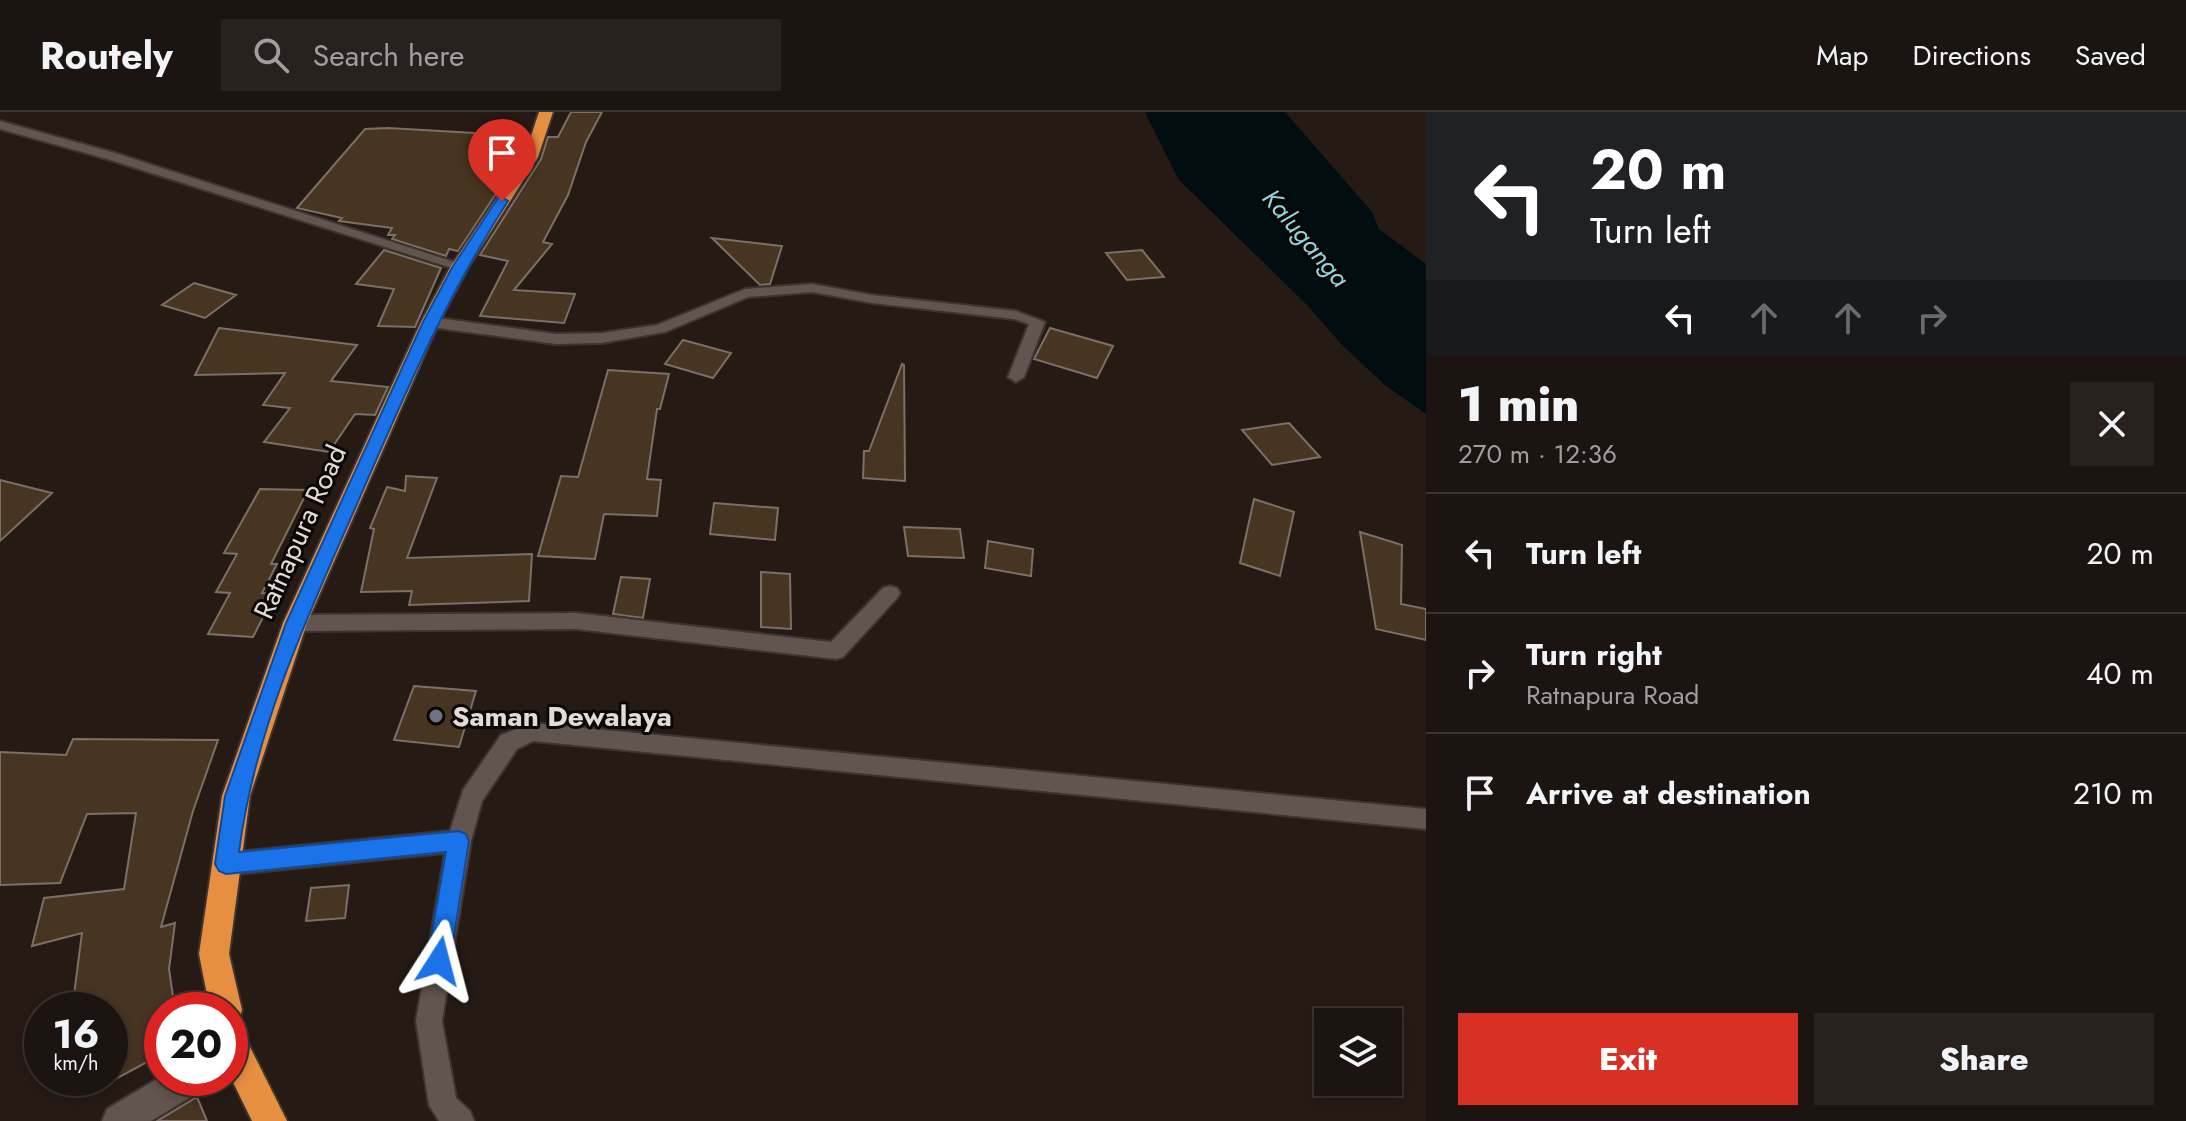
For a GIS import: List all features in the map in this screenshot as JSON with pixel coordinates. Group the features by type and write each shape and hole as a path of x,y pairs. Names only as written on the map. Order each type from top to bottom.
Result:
{"highway":[{"name":"Ratnapura Road","path":"222,992 214,954 236,796 295,623 430,322 460,266 531,157 546,112"},
{"path":"248,1076 270,1121"}],"street":[{"path":"119,1121 160,1096"}],"lane":[{"path":"0,125 126,161 460,266"},
{"path":"430,322 556,339 602,338 660,329 745,293 812,288 872,299 1016,315 1037,322 1016,377"},
{"path":"295,623 576,621 836,651 890,593"},
{"path":"460,1121 443,1105 429,1021 459,841 471,797 509,742 532,732 1426,819"},
{"path":"226,864 459,841"}],"water":[{"name":"Kaluganga","path":"1145,112 1285,112 1372,212 1379,229 1426,264 1426,414 1385,385 1342,345 1308,306 1179,180"}],"building":[{"path":"571,112 602,112 586,142 568,195 543,242 552,244 514,290 575,294 564,323 480,316 508,261 480,255 541,159 548,137 558,137"},
{"path":"365,129 528,136 521,156 458,251 449,249 446,256 392,239 395,235 388,235 392,228 339,221 342,218 297,208"},
{"path":"712,238 782,246 770,284 760,285"},
{"path":"384,250 441,268 415,327 378,326 394,289 356,284"},
{"path":"1142,250 1164,277 1127,280 1106,253"},
{"path":"194,283 236,295 205,318 162,305"},
{"path":"219,328 357,345 331,381 388,387 375,415 355,414 329,452 264,442 290,408 263,405 285,373 195,375"},
{"path":"1050,328 1113,346 1097,378 1034,359"},
{"path":"683,340 731,353 713,378 665,364"},
{"path":"902,364 905,481 863,478 864,451 869,451"},
{"path":"608,370 669,374 660,409 657,409 647,479 661,480 657,516 604,514 595,559 538,556 561,476 578,477"},
{"path":"1289,423 1320,457 1272,465 1242,430"},
{"path":"406,476 437,478 407,558 532,554 529,601 409,605 412,591 361,592 374,529 370,528 387,487 405,491"},
{"path":"0,480 52,493 0,541"},
{"path":"260,489 308,490 271,564 277,564 262,593 275,594 253,637 208,634 230,593 216,592 237,554 224,553"},
{"path":"1254,499 1294,512 1280,576 1240,563"},
{"path":"714,503 778,508 775,540 710,534"},
{"path":"904,527 960,529 964,558 908,556"},
{"path":"1360,532 1402,545 1401,604 1426,609 1426,640 1376,629"},
{"path":"988,541 1033,549 1031,576 985,568"},
{"path":"761,572 790,574 791,629 761,627"},
{"path":"621,577 650,579 643,618 613,614"},
{"name":"Saman Dewalaya","path":"414,686 476,691 459,747 394,740"},
{"path":"73,739 218,740 193,811 161,927 175,923 169,969 172,992 144,992 144,1064 128,1072 128,992 74,992 82,933 32,946 44,898 124,889 136,813 87,814 60,883 0,885 0,752 66,755"},
{"path":"349,885 345,918 306,921 311,888"},
{"path":"197,1097 207,1121 157,1121"}],"place":[{"name":"Saman Dewalaya","path":"436,716"}],"route":[{"path":"439,961 459,841 226,864 236,796 295,623 430,322 460,266 502,201"}]}
